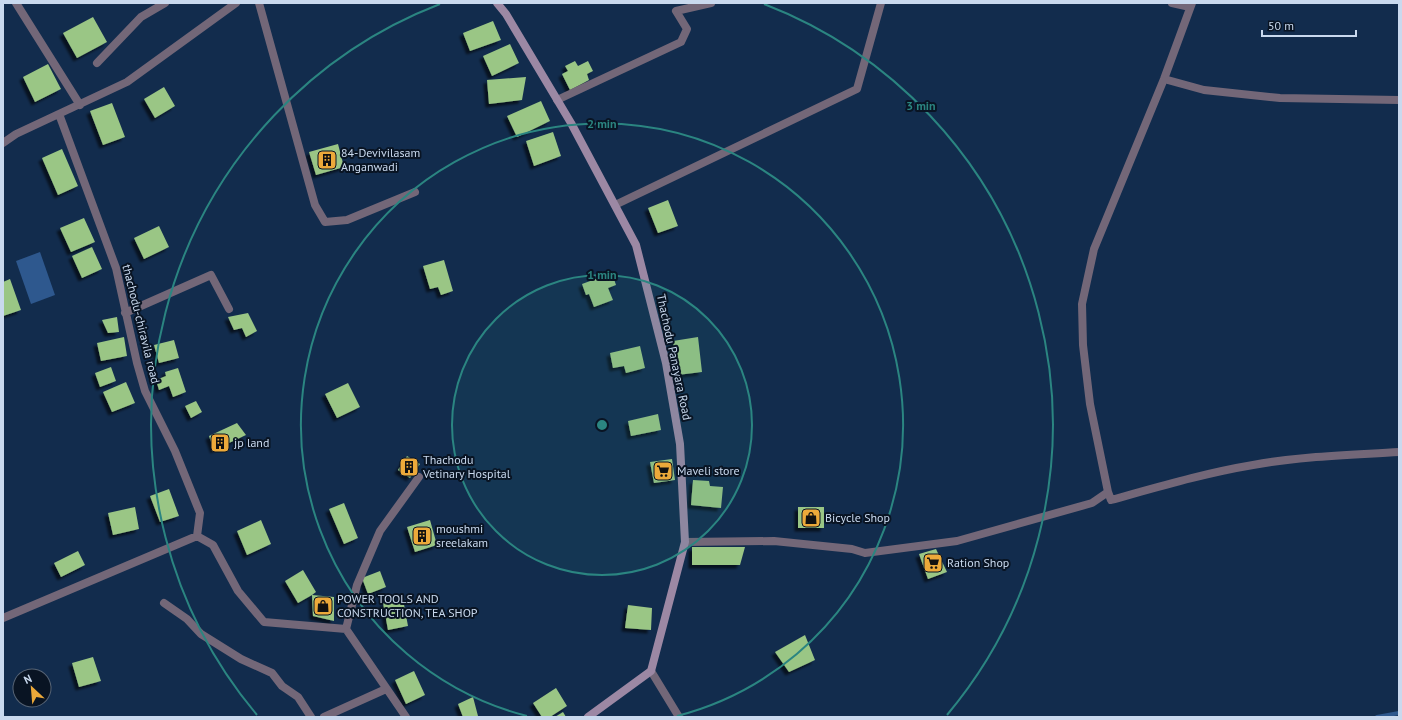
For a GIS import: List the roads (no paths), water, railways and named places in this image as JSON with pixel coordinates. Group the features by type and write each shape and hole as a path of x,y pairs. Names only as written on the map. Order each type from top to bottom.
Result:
{"main road":[{"name":"Thachodu Panayara Road","path":"498,3 558,100 636,245 666,363 680,444 685,542 651,671"},
{"path":"588,717 651,671"}],"street":[{"path":"16,3 80,105"},
{"path":"97,63 141,17 165,3"},
{"path":"3,143 16,134 127,82 236,3"},
{"path":"260,3 315,205 324,222 347,220 415,192"},
{"path":"558,100 681,42 687,29 676,11 711,3"},
{"path":"615,205 857,89 881,3"},
{"path":"1172,3 1191,5 1164,79 1094,249 1082,304 1083,345 1090,404 1108,492 1111,500 1180,481 1254,464 1399,452"},
{"path":"1164,79 1204,90 1280,98 1399,100"},
{"name":"thachodu-chiravila road","path":"59,114 116,268 125,313 145,391 175,451 200,513 197,536"},
{"path":"125,313 211,275 229,309"},
{"path":"406,717 346,629 357,585 380,532 419,477"},
{"path":"685,542 774,541 852,549 865,553 957,541 1092,503 1108,492"},
{"path":"3,618 197,536 212,545 238,591 264,622 346,629"},
{"path":"164,603 173,611 187,619 201,634 241,659 272,673 282,686 298,698 311,717"},
{"path":"651,671 679,717"},
{"path":"324,717 386,688"}],"water":[{"path":"40,252 55,295 31,304 16,261"}],"waterway":[{"path":"1377,717 1399,713"}],"place":[{"name":"84-Devivilasam Anganwadi","path":"327,160"},
{"name":"jp land","path":"220,443"},
{"name":"Thachodu Vetinary Hospital","path":"409,467"},
{"name":"Maveli store","path":"663,471"},
{"name":"Bicycle Shop","path":"811,518"},
{"name":"moushmi sreelakam","path":"422,536"},
{"name":"Ration Shop","path":"933,563"},
{"name":"POWER TOOLS AND CONSTRUCTION, TEA SHOP","path":"323,606"}]}
